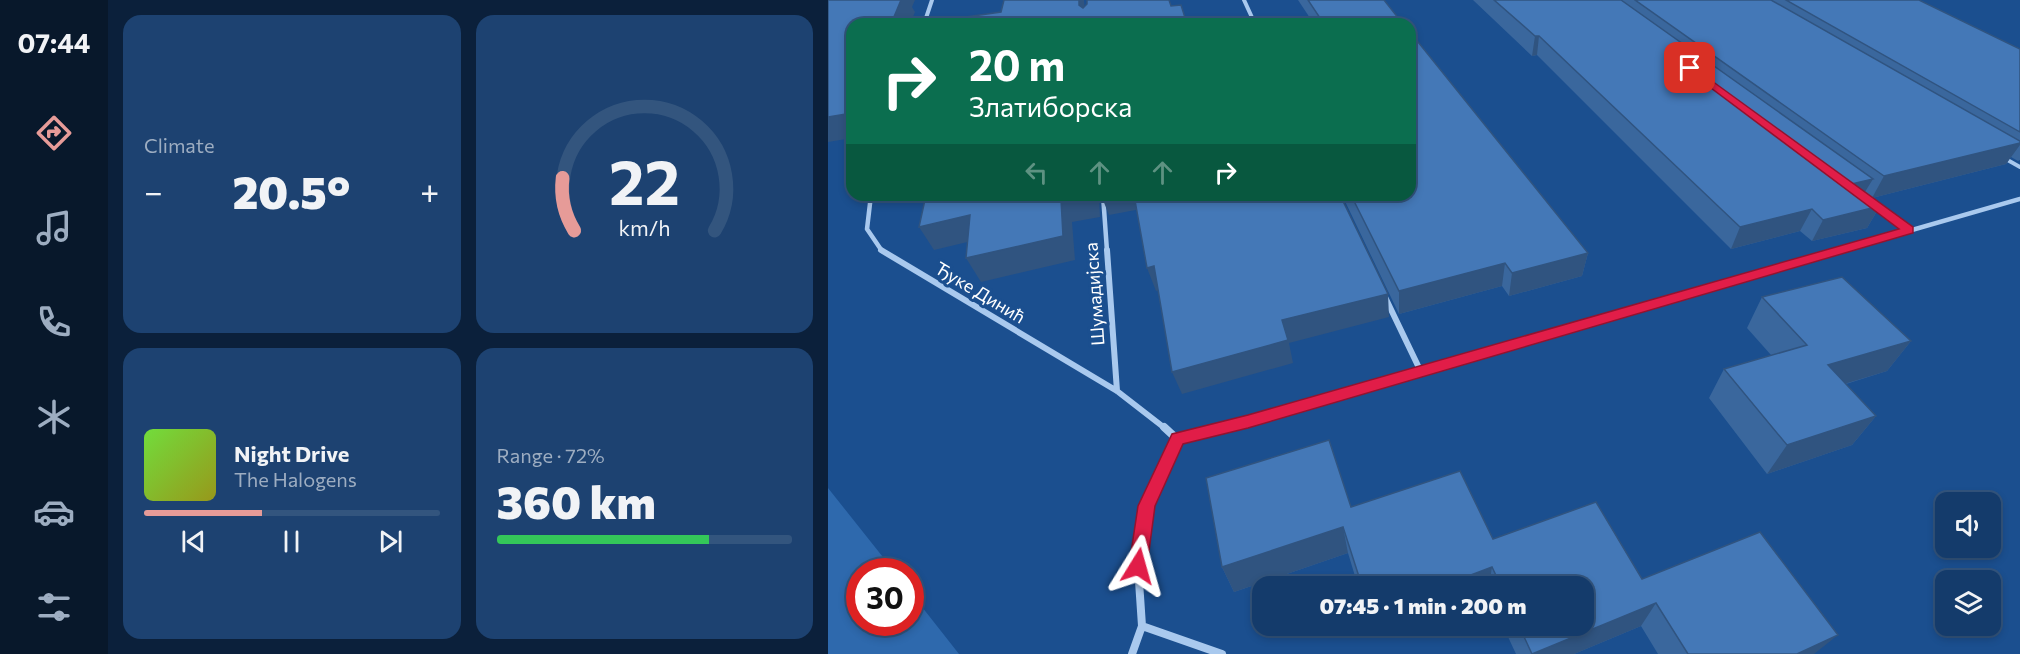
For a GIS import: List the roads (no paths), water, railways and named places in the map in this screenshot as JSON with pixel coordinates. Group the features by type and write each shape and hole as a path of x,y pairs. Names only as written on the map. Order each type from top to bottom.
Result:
{"street":[{"path":"926,18 932,0"},
{"path":"1244,0 1252,18"},
{"path":"1132,654 1142,626 1138,566 1147,506 1177,439 1205,434 2020,199"},
{"name":"Ђуке Динић","path":"870,201 867,229 883,253 1117,391 1177,439"},
{"name":"Шумадијска","path":"1103,201 1117,391"},
{"path":"1871,202 1908,230"},
{"path":"1381,289 1421,372"},
{"path":"1142,626 1222,654"}],"lane":[{"path":"2000,155 2020,167"}]}
